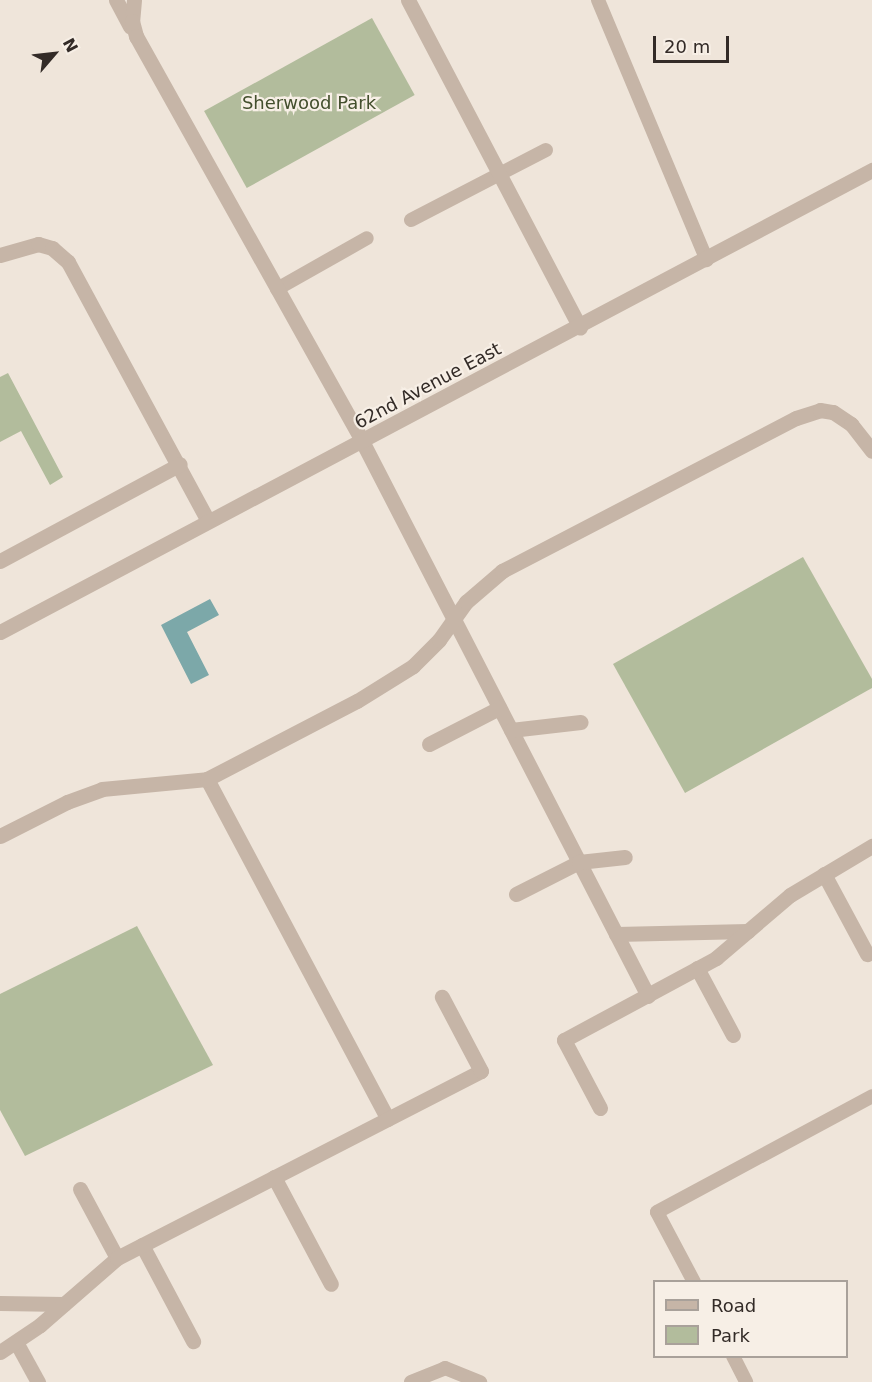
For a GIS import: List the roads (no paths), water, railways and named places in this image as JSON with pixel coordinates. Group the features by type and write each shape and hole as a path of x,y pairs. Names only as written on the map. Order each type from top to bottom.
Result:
{"street":[{"path":"116,0 363,443 648,996"},
{"path":"134,0 132,21 136,36"},
{"path":"408,0 580,328"},
{"name":"62nd Avenue East","path":"0,632 208,521 363,443 872,170"},
{"path":"0,255 38,244 52,248 68,262 180,464 208,521"},
{"path":"0,836 56,807 102,789 207,779 396,678 424,655 480,588 531,553 796,418 820,410 833,412 851,423 872,451"},
{"path":"0,561 180,464"},
{"path":"429,744 499,708"},
{"path":"511,730 581,722"},
{"path":"207,779 388,1119"},
{"path":"600,1108 564,1040 697,968 748,931 790,895 872,846"},
{"path":"516,894 579,861 625,857"},
{"path":"824,874 867,954"},
{"path":"616,934 748,931"},
{"path":"697,968 733,1035"},
{"path":"0,1352 64,1304 117,1258 481,1071 442,997"},
{"path":"274,1177 331,1284"},
{"path":"80,1189 117,1258"},
{"path":"142,1245 193,1341"},
{"path":"0,1303 64,1304"},
{"path":"16,1342 38,1382"}],"lane":[{"path":"598,0 707,260"},
{"path":"411,220 546,150"},
{"path":"277,289 367,238"},
{"path":"693,1280 657,1212 872,1096"},
{"path":"734,1358 746,1382"},
{"path":"411,1382 445,1368 480,1382"}],"water":[{"path":"210,599 219,615 187,632 209,675 191,684 161,625"}],"park label":[{"name":"Sherwood Park","path":"309,103"}]}
